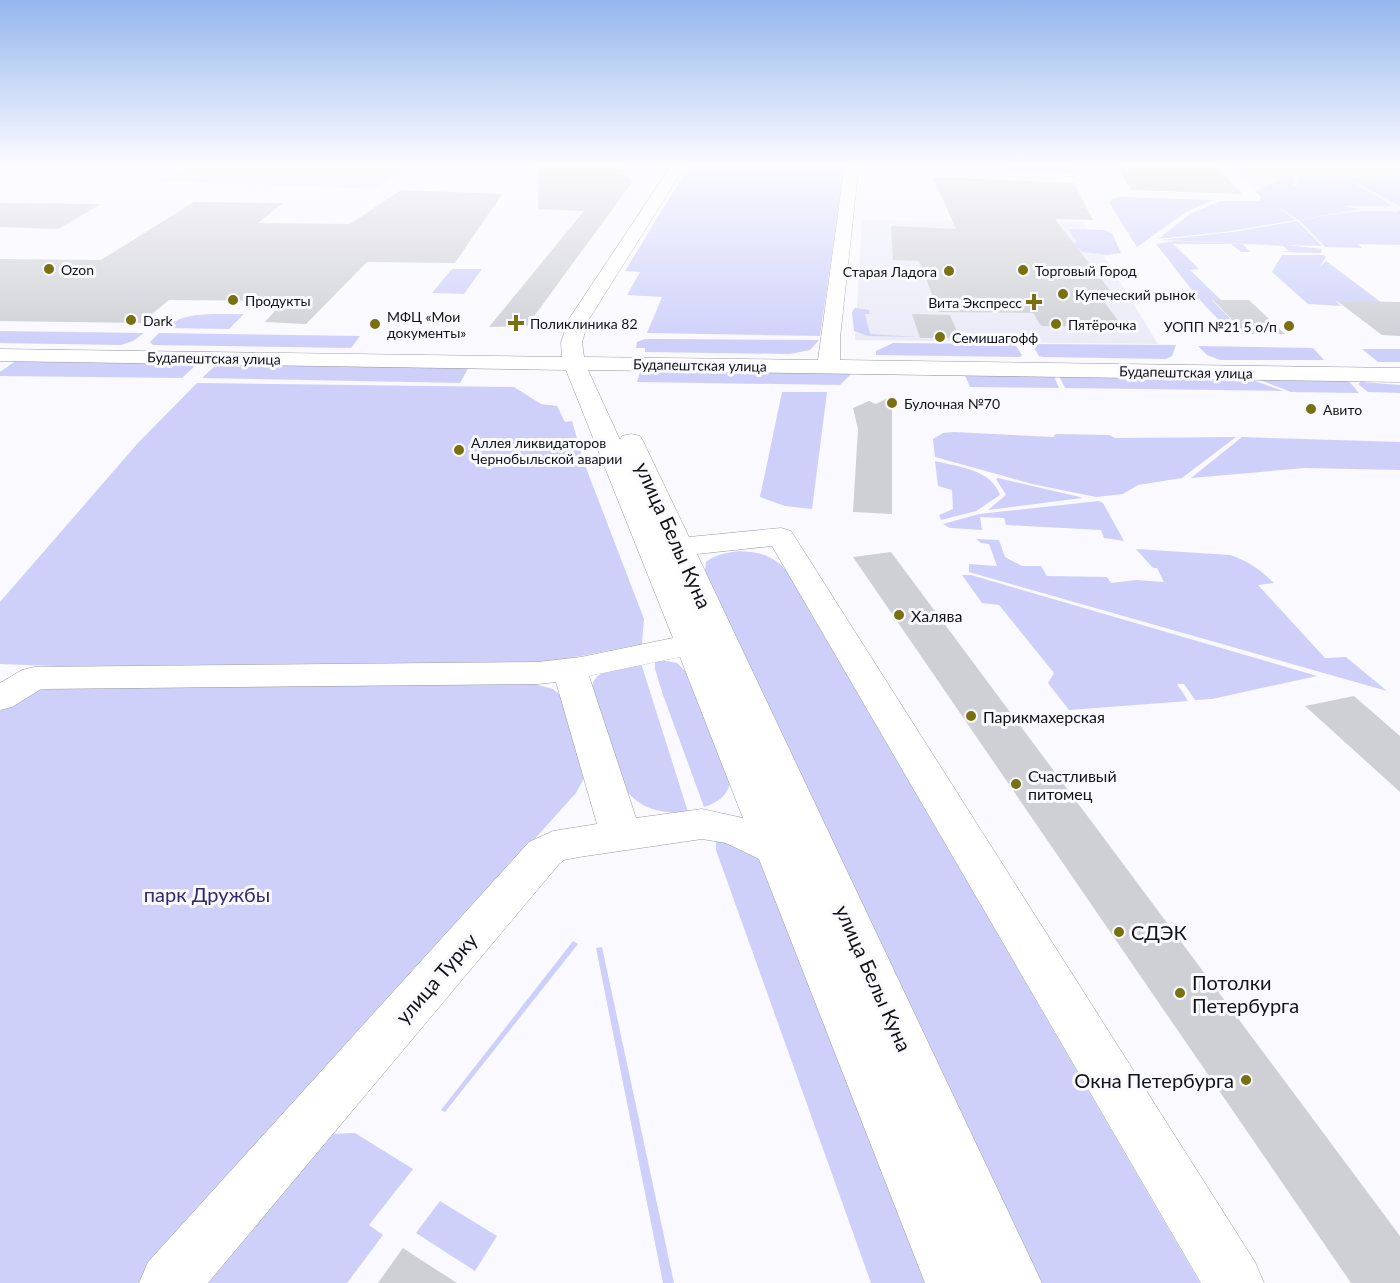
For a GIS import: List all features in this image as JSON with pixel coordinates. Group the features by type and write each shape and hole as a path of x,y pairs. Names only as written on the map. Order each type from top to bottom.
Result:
{"street":[{"path":"580,361 572,335 579,319 641,223"},
{"path":"828,363 845,223"},
{"name":"Будапештская улица","path":"0,347 580,361"},
{"name":"Будапештская улица","path":"0,355 1400,367"},
{"name":"улица Белы Куна","path":"580,361 666,548 706,642 1012,1283"},
{"name":"Будапештская улица","path":"828,363 1400,375"},
{"path":"666,548 781,537 1234,1283"},
{"path":"0,699 34,678 538,673 570,670 706,642"},
{"name":"улица Белы Куна","path":"706,642 776,849 955,1283"},
{"path":"570,670 621,836"},
{"name":"улица Турку","path":"169,1283 544,853 553,847 702,824 722,825 745,832 776,849"}],"shaded area":[{"path":"862,223 1084,223 1158,344 855,340"},
{"path":"1361,223 1400,223 1400,236"}],"green space":[{"path":"654,223 836,223 820,336 647,333 662,297 627,295 640,272 625,271"},
{"path":"1122,223 1171,223 1137,247 1128,233 1136,234 1127,232"},
{"path":"1179,223 1279,223 1231,231 1158,239"},
{"path":"1299,223 1322,246 1287,245 1322,249 1321,253 1280,252 1289,251 1283,246 1243,244 1250,252 1241,252 1231,244 1173,244 1199,269 1190,270 1221,300 1212,300 1245,334 1231,333 1199,299 1156,244 1174,241 1275,245 1160,240"},
{"path":"1302,223 1400,223 1400,245 1358,244 1362,248 1325,247"},
{"path":"1068,229 1104,230 1112,233 1121,253 1107,255 1082,252 1073,243 1077,242"},
{"path":"1282,255 1324,255 1326,257 1319,268 1326,261 1386,306 1359,306 1353,301 1336,301 1341,306 1308,304 1272,272"},
{"path":"452,269 482,269 464,294 432,293"},
{"path":"855,308 869,310 870,314 865,314 870,334 918,337 868,336 854,331 852,312"},
{"path":"244,314 229,329 165,328 173,322 192,316"},
{"path":"0,331 144,333 133,341 121,345 0,343"},
{"path":"159,333 360,336 351,348 153,345 150,342"},
{"path":"645,339 819,340 810,350 790,354 645,352 645,348 636,348 637,342"},
{"path":"893,343 1015,344 1022,355 1020,357 876,355 876,351"},
{"path":"1032,344 1176,345 1172,356 1166,359 1043,357 1039,356"},
{"path":"1198,346 1313,348 1324,360 1220,360 1207,355"},
{"path":"1362,349 1400,349 1400,362 1378,362"},
{"path":"17,360 198,363 182,378 0,376 0,372"},
{"path":"218,363 469,367 460,383 202,378"},
{"path":"641,369 852,373 840,385 637,382"},
{"path":"964,373 1054,376 1059,388 970,387"},
{"path":"1058,374 1244,377 1283,391 1065,388"},
{"path":"1252,377 1348,380 1359,393 1291,392"},
{"path":"1361,382 1400,385 1400,393 1368,392 1358,384"},
{"path":"197,383 514,387 541,404 557,406 565,422 572,421 583,460 644,619 642,644 550,662 80,667 0,664 0,602 138,443"},
{"path":"782,392 827,392 812,509 785,506 760,497"},
{"path":"943,433 1053,437 1056,434 1109,435 1115,438 1236,437 1182,478 1138,485 1123,494 1096,497 1032,484 935,457 933,439"},
{"path":"1242,437 1400,442 1400,470 1305,468 1191,478"},
{"path":"935,461 982,474 996,486 1000,495 976,511 941,520 939,515 953,509 952,490 938,486"},
{"path":"996,479 1082,498 988,510 1006,495"},
{"path":"1099,501 1103,503 1124,541 1104,538 1101,530 1006,525 1004,518 980,517 982,530 950,528 943,524 979,514"},
{"path":"976,539 999,540 1005,557 1022,566 1041,566 1047,576 1107,577 1111,583 1136,580 1164,582 1157,568 1153,568 1136,549 1237,557 1254,566 1274,583 1258,585 1325,658 1346,657 1387,691 969,572 969,564 997,566 989,544 981,543"},
{"path":"739,551 765,555 786,570 1200,1283 1042,1283 705,572 706,562 710,559"},
{"path":"962,575 971,575 1317,676 1212,699 1195,700 1184,684 1177,684 1188,701 1069,710 1048,683 1054,673 999,605 982,603"},
{"path":"655,659 677,663 685,671 730,783 726,792 713,804 704,807 662,692 655,669"},
{"path":"641,663 688,812 655,810 641,804 628,793 592,688 594,681 604,672"},
{"name":"парк Дружбы","path":"534,684 553,689 560,695 584,778 576,793 138,1283 0,1283 0,711 36,691 54,688"},
{"path":"716,838 757,857 761,864 925,1283 871,1283 716,850"},
{"path":"573,941 578,944 445,1112 441,1110"},
{"path":"602,947 674,1283 663,1283 596,948"},
{"path":"355,1133 413,1169 369,1225 383,1235 347,1283 200,1283 327,1134"},
{"path":"440,1201 497,1236 475,1271 416,1233"}],"building":[{"path":"0,223 69,223 58,229 0,227"},
{"path":"161,223 482,223 455,263 367,262 306,324 265,322 284,301 169,300 141,323 0,321 0,259 101,260"},
{"path":"574,223 602,223 527,326 489,327"},
{"path":"953,223 1058,223 1116,298 1101,298 1123,327 1041,326 1033,313 939,312 919,261 893,260 891,226 956,229"},
{"path":"1213,300 1249,300 1285,334 1246,334"},
{"path":"1337,301 1400,302 1400,336 1382,335"},
{"path":"912,314 950,315 960,338 920,338"},
{"path":"892,396 892,514 853,512 858,429 853,408 869,401 876,404"},
{"path":"891,552 1400,1236 1400,1283 1351,1283 853,557"},
{"path":"1354,696 1400,736 1400,792 1305,706"},
{"path":"403,1248 418,1258 457,1283 378,1283"}],"place":[{"name":"Ozon","path":"49,269"},
{"name":"Торговый Город","path":"1023,270"},
{"name":"Старая Ладога","path":"949,271"},
{"name":"Купеческий рынок","path":"1063,294"},
{"name":"Продукты","path":"233,300"},
{"name":"Вита Экспресс","path":"1034,302"},
{"name":"Dark","path":"131,320"},
{"name":"Поликлиника 82","path":"516,323"},
{"name":"МФЦ «Мои документы»","path":"375,324"},
{"name":"Пятёрочка","path":"1056,324"},
{"name":"УОПП №21 5 о/п","path":"1289,326"},
{"name":"Семишагофф","path":"940,337"},
{"name":"Булочная №70","path":"892,403"},
{"name":"Авито","path":"1311,409"},
{"name":"Аллея ликвидаторов Чернобыльской аварии","path":"459,450"},
{"name":"Халява","path":"899,615"},
{"name":"Парикмахерская","path":"971,716"},
{"name":"Счастливый питомец","path":"1016,784"},
{"name":"СДЭК","path":"1119,932"},
{"name":"Потолки Петербурга","path":"1180,993"},
{"name":"Окна Петербурга","path":"1246,1080"}]}
